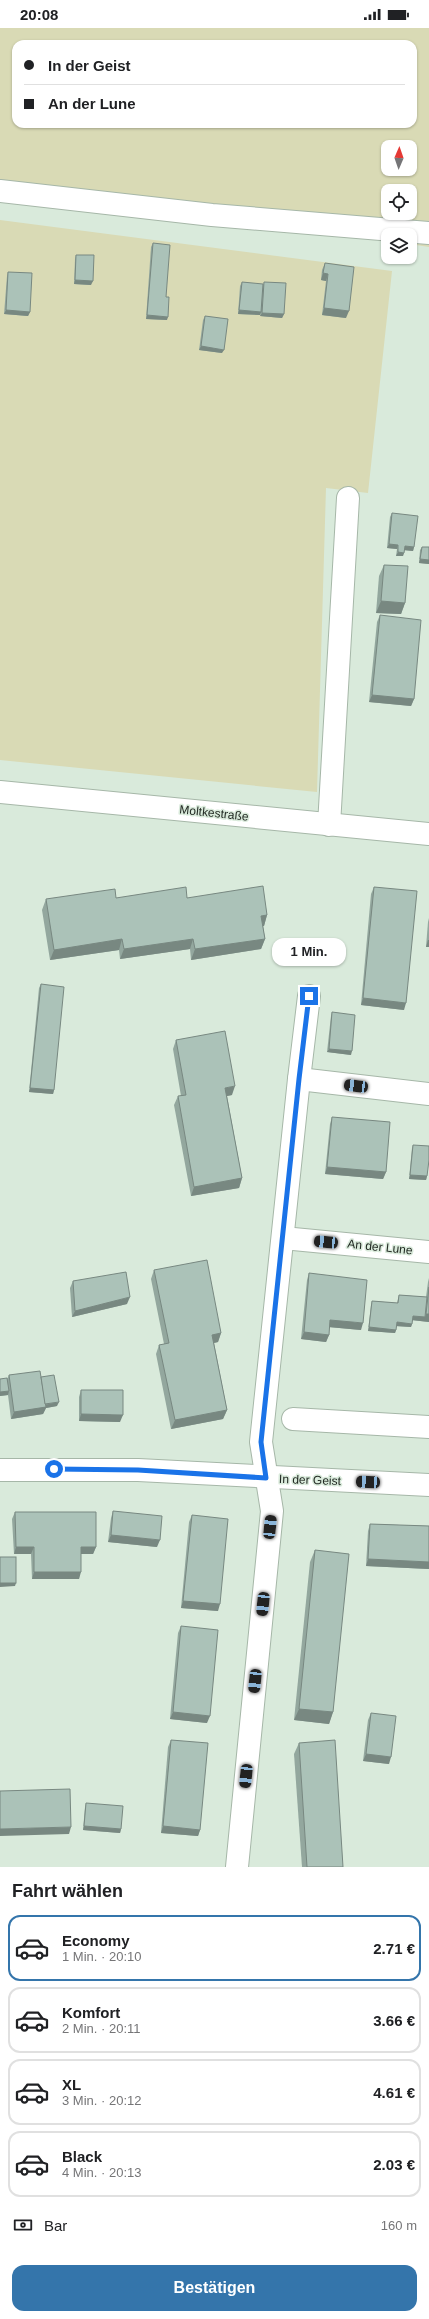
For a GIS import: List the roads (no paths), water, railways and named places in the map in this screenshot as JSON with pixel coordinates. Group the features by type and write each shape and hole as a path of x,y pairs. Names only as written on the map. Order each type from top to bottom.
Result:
{"street":[{"path":"0,191 212,216 429,233"},
{"path":"329,825 348,498"},
{"name":"Moltkestraße","path":"0,792 429,834"},
{"path":"237,1867 272,1511 261,1442 309,996"},
{"path":"299,1079 429,1094"},
{"name":"An der Lune","path":"283,1238 429,1252"},
{"path":"293,1419 429,1427"},
{"name":"In der Geist","path":"0,1470 138,1470 266,1478 429,1485"}]}
